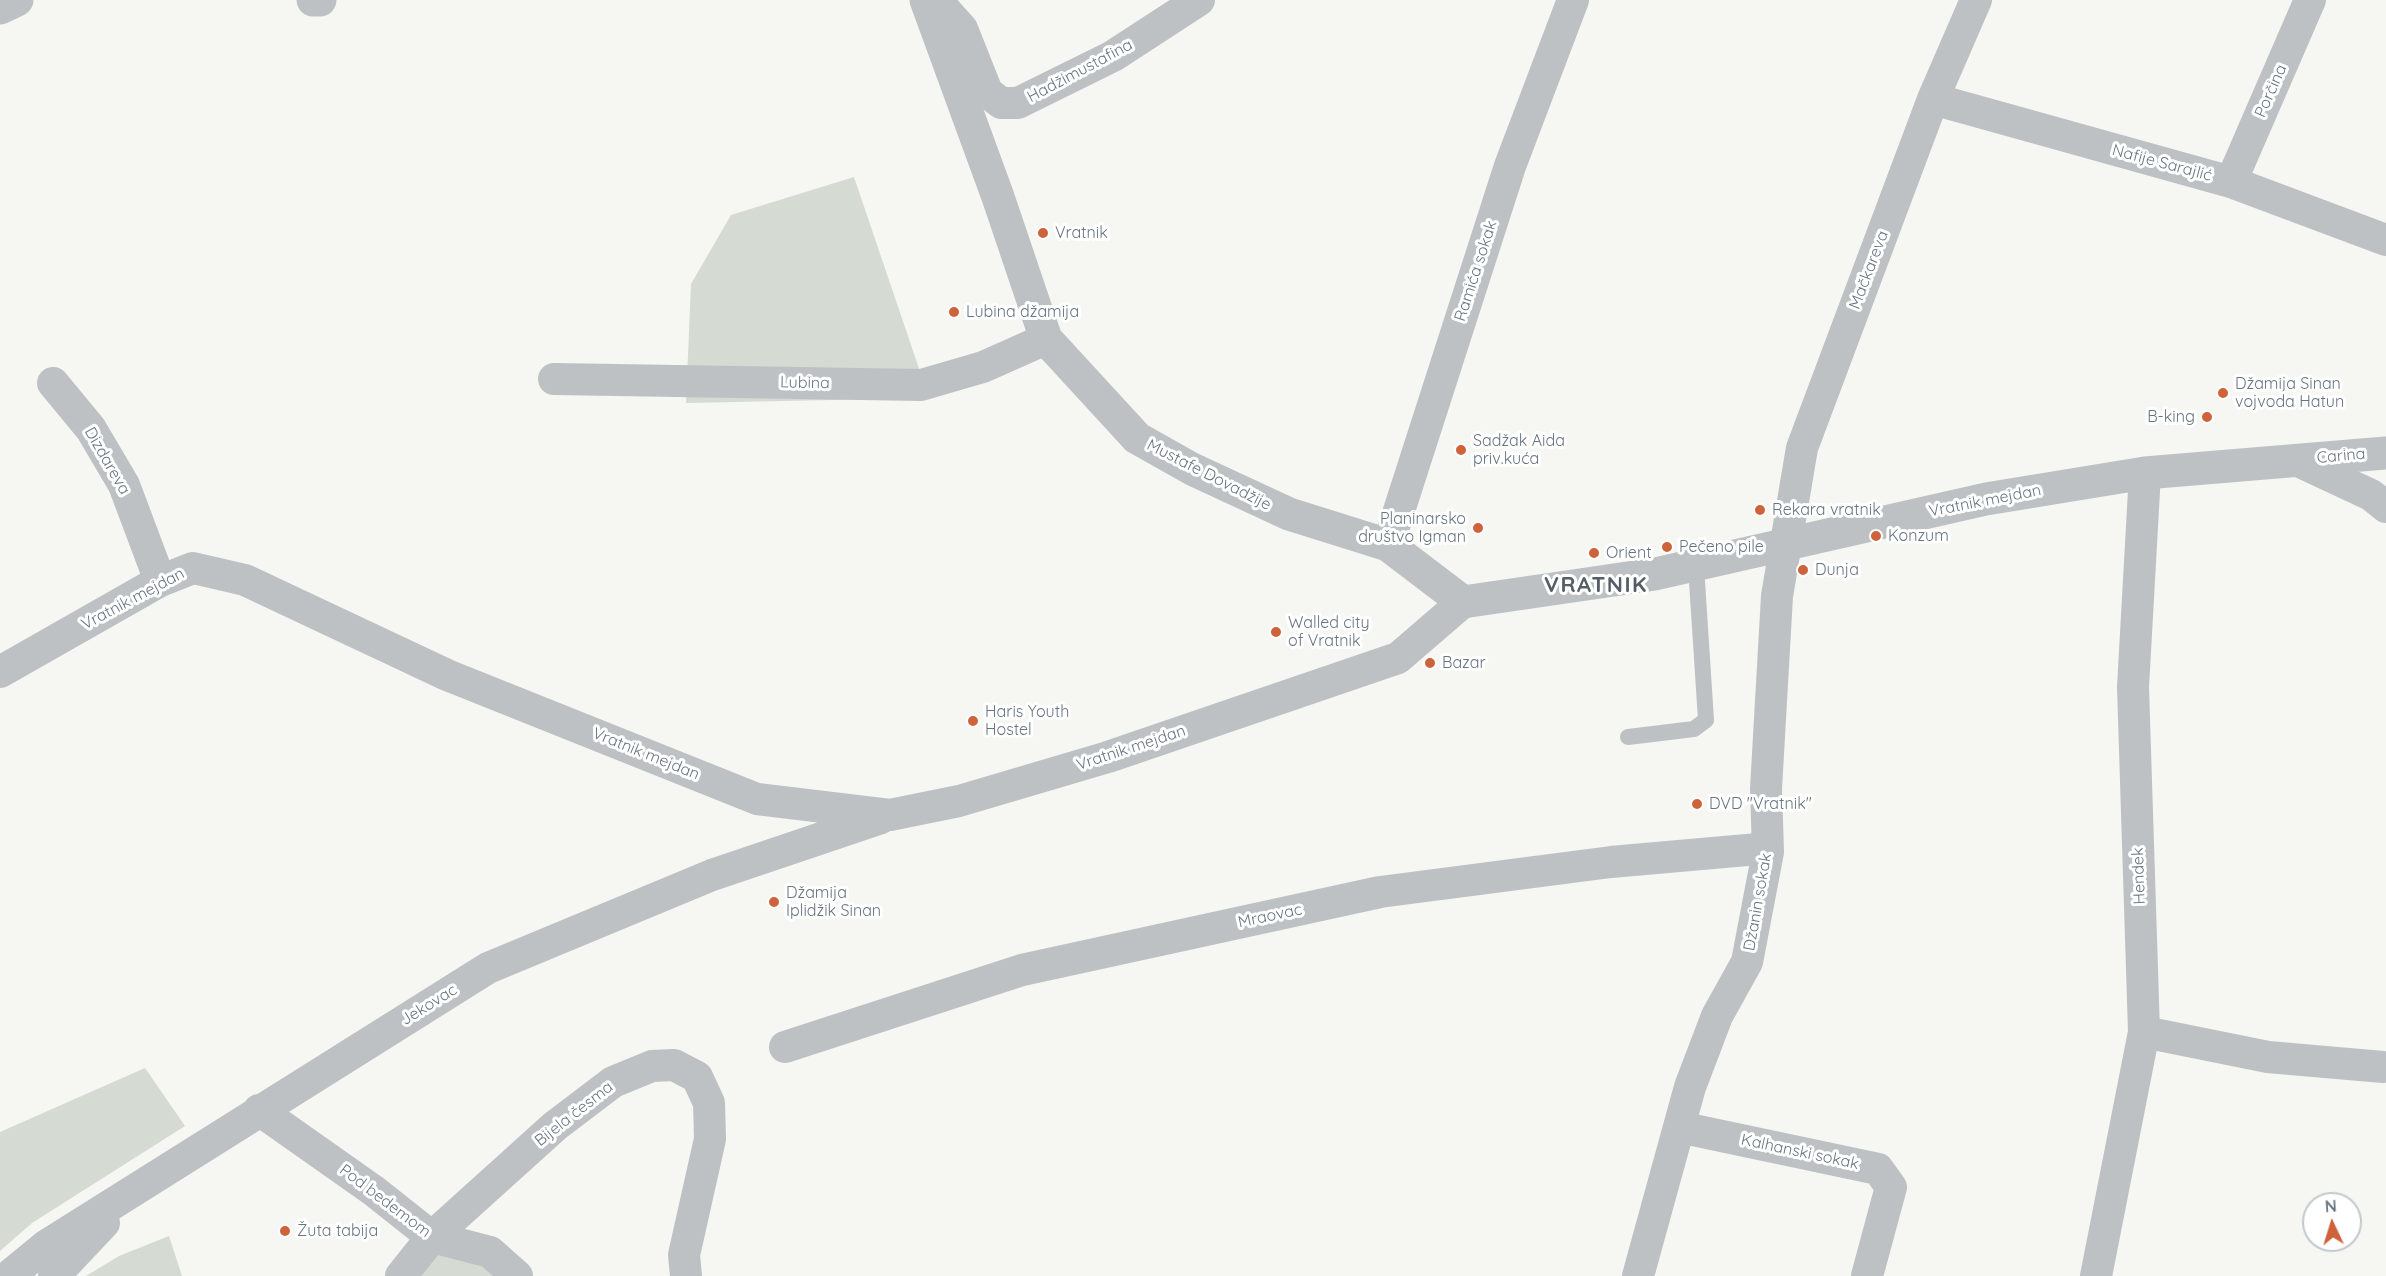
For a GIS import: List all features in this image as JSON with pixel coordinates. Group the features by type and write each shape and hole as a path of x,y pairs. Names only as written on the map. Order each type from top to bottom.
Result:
{"street":[{"path":"0,8 17,0"},
{"path":"313,0 320,0"},
{"name":"Mustafe Dovadžije","path":"926,0 998,197 1046,339 1137,438 1192,469 1289,514 1388,545 1463,602"},
{"name":"Hadžimustafina","path":"936,0 962,29 987,92 1001,103 1018,103 1113,56 1199,0"},
{"name":"Ramića sokak","path":"1388,545 1510,166 1573,0"},
{"name":"Mačkareva","path":"1785,546 1802,448 1933,99 1976,0"},
{"name":"Porčina","path":"2231,182 2310,0"},
{"name":"Nafije Sarajlić","path":"1933,99 2231,182 2386,240"},
{"name":"Lubina","path":"554,379 921,385 982,367 1046,339"},
{"name":"Dizdareva","path":"53,383 91,429 124,485 160,581"},
{"name":"Carina","path":"2296,460 2386,453"},
{"path":"2296,460 2371,495 2386,507"},
{"name":"Vratnik mejdan","path":"0,672 160,581 193,567 245,580 447,675 758,800 890,815 958,801 1108,757 1398,658 1463,602 1696,566 1986,499 2145,473 2296,460"},
{"name":"Hendek","path":"2096,1276 2144,1032 2133,687 2145,473"},
{"name":"Džanin sokak","path":"1638,1276 1690,1087 1718,1016 1747,963 1768,852 1766,789 1777,596 1785,546"},
{"name":"Jekovac","path":"9,1276 46,1245 132,1194 260,1110 488,969 712,874 890,815"},
{"name":"Mraovac","path":"785,1047 1022,970 1380,892 1611,862 1758,849 1768,852"},
{"path":"2144,1032 2268,1057 2385,1062"},
{"name":"Bijela česma","path":"401,1276 432,1238 555,1126 613,1082 652,1066 674,1065 697,1077 709,1103 710,1139 684,1255 687,1276"},
{"name":"Pod bedemom","path":"260,1110 374,1191 432,1238 489,1252 517,1276"},
{"name":"Kalhanski sokak","path":"1679,1127 1878,1168 1891,1187 1867,1276"},
{"path":"54,1276 132,1194"}],"lane":[{"path":"1628,737 1694,729 1706,720 1696,566"}],"shaded area":[{"path":"854,177 929,398 686,403 691,284 731,215"},
{"path":"145,1068 185,1126 32,1223 0,1251 0,1132"},
{"path":"169,1236 182,1276 86,1276 119,1256"},
{"path":"434,1246 485,1260 503,1276 408,1276"}],"place":[{"name":"Vratnik","path":"1043,233"},
{"name":"Lubina džamija","path":"954,312"},
{"name":"Džamija Sinan vojvoda Hatun","path":"2223,393"},
{"name":"B-king","path":"2207,417"},
{"name":"Sadžak Aida priv.kuća","path":"1461,450"},
{"name":"Rekara vratnik","path":"1760,510"},
{"name":"Planinarsko društvo Igman","path":"1478,528"},
{"name":"Konzum","path":"1876,536"},
{"name":"Pečeno pile","path":"1667,547"},
{"name":"Orient","path":"1594,553"},
{"name":"Dunja","path":"1803,570"},
{"name":"Walled city of Vratnik","path":"1276,632"},
{"name":"Bazar","path":"1430,663"},
{"name":"Haris Youth Hostel","path":"973,721"},
{"name":"DVD \"Vratnik\"","path":"1697,804"},
{"name":"Džamija Iplidžik Sinan","path":"774,902"},
{"name":"Žuta tabija","path":"285,1231"}],"district":[{"name":"VRATNIK","path":"1596,585"}]}
